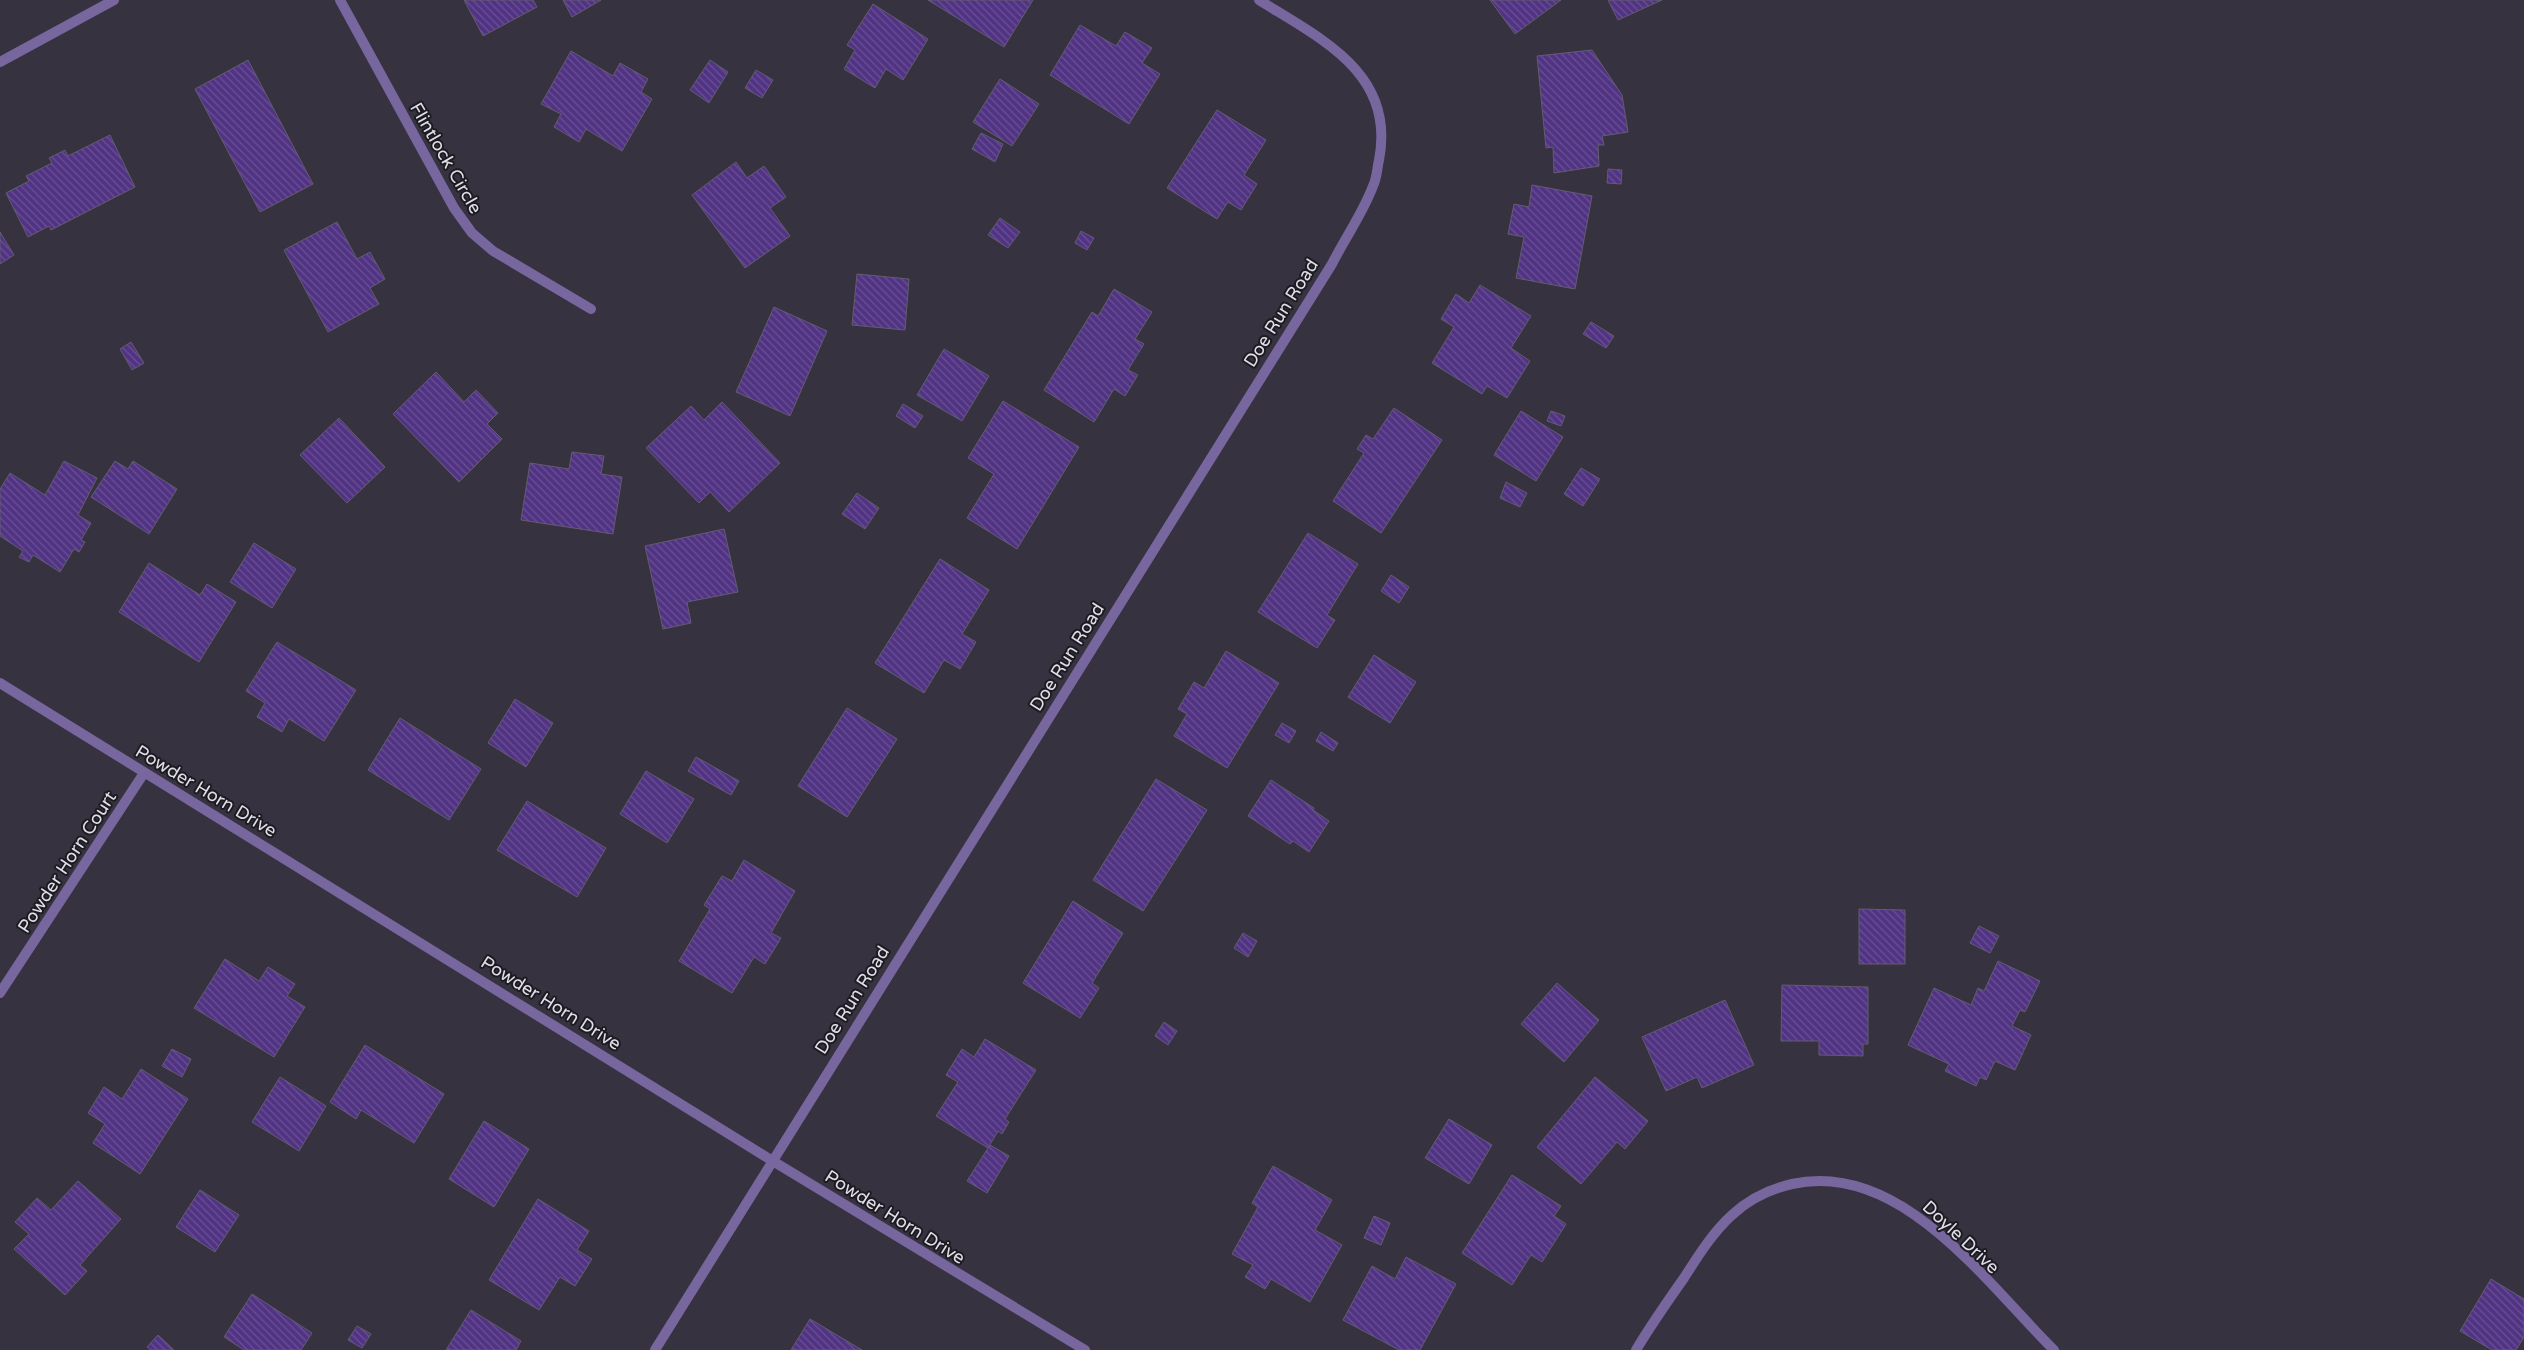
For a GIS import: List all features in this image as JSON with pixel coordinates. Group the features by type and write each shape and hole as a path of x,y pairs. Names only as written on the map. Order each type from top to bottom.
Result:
{"street":[{"path":"0,62 114,0"},
{"name":"Flintlock Circle","path":"340,0 454,208 472,233 493,252 591,309"},
{"name":"Doe Run Road","path":"655,1350 743,1210 771,1160 1321,280 1374,186 1382,143 1380,115 1372,92 1355,66 1325,41 1259,0"},
{"name":"Powder Horn Drive","path":"0,683 144,773 333,887 771,1160 1085,1350"},
{"name":"Powder Horn Court","path":"0,993 144,773"},
{"name":"Doyle Drive","path":"1636,1350 1704,1248 1731,1215 1746,1203 1778,1187 1810,1180 1853,1184 1904,1207 1929,1225 1960,1253 2054,1350"}],"building":[{"path":"464,0 533,0 537,7 483,36"},
{"path":"563,0 601,0 572,17"},
{"path":"928,0 1033,0 1004,47"},
{"path":"1490,0 1561,0 1515,34"},
{"path":"1608,0 1662,0 1618,20"},
{"path":"873,4 928,39 903,80 886,69 875,88 844,69 855,50 847,45"},
{"path":"1080,25 1116,46 1125,32 1152,48 1142,63 1160,74 1129,124 1050,75"},
{"path":"1592,50 1622,95 1628,132 1602,136 1604,145 1598,145 1599,166 1554,173 1553,147 1546,148 1537,56"},
{"path":"571,51 613,76 620,63 648,79 641,92 652,99 622,151 586,129 579,142 554,127 561,114 541,104"},
{"path":"248,60 313,184 260,212 195,89"},
{"path":"710,60 728,72 709,103 690,90"},
{"path":"756,70 773,80 762,98 745,88"},
{"path":"1000,79 1039,104 1012,146 973,122"},
{"path":"1217,110 1266,140 1244,175 1257,184 1241,210 1228,202 1217,219 1167,188"},
{"path":"981,133 1003,144 995,162 972,149"},
{"path":"110,135 135,187 51,230 49,226 28,237 6,193 29,181 26,176 52,163 49,158 65,150 68,156"},
{"path":"736,162 747,178 764,166 786,197 770,208 790,236 745,268 692,195"},
{"path":"1608,169 1622,170 1621,184 1607,183"},
{"path":"1532,185 1592,196 1575,289 1516,278 1524,237 1508,234 1514,204 1529,207"},
{"path":"1000,218 1020,232 1008,248 988,235"},
{"path":"337,222 357,259 370,252 385,279 370,288 379,304 328,332 284,250"},
{"path":"1081,231 1094,238 1087,250 1075,243"},
{"path":"0,232 14,255 0,264"},
{"path":"857,274 909,279 905,330 852,325"},
{"path":"1480,285 1531,316 1511,348 1530,361 1507,398 1487,386 1482,394 1432,363 1454,327 1441,319 1456,294 1469,303"},
{"path":"1114,289 1152,312 1135,339 1144,344 1128,370 1138,375 1125,396 1114,389 1094,422 1044,390 1092,312 1098,316"},
{"path":"774,307 827,331 790,416 736,392"},
{"path":"1591,322 1614,336 1606,348 1583,334"},
{"path":"131,342 144,363 132,370 120,349"},
{"path":"944,349 989,376 962,421 917,395"},
{"path":"436,372 464,402 476,390 498,413 487,424 502,439 459,482 393,414"},
{"path":"1003,401 1079,447 1017,549 967,518 994,474 968,458"},
{"path":"722,402 780,463 729,512 710,492 699,503 646,448 691,406 704,420"},
{"path":"903,404 923,416 915,428 896,416"},
{"path":"1394,408 1442,440 1381,533 1333,501 1364,453 1357,449 1366,435 1373,439"},
{"path":"1521,411 1563,437 1536,481 1494,455"},
{"path":"1551,411 1565,416 1561,426 1547,421"},
{"path":"339,418 385,467 347,503 300,455"},
{"path":"572,452 604,456 601,474 622,477 613,534 521,520 530,463 569,469"},
{"path":"64,461 97,478 78,515 91,523 81,540 85,542 79,552 74,549 60,572 33,555 29,562 19,557 23,551 0,536 0,489 10,473 45,495"},
{"path":"115,461 128,469 133,461 177,489 149,534 91,497"},
{"path":"1581,468 1600,479 1583,506 1564,494"},
{"path":"1506,482 1527,493 1520,507 1500,498"},
{"path":"857,493 879,508 865,529 842,514"},
{"path":"724,529 738,592 687,602 691,623 663,629 645,546"},
{"path":"1308,533 1358,564 1327,615 1335,620 1317,648 1258,612"},
{"path":"254,543 296,569 272,608 230,582"},
{"path":"940,559 989,590 962,634 976,642 960,669 944,660 924,693 875,663"},
{"path":"149,563 200,595 207,584 236,602 199,662 119,612"},
{"path":"1391,575 1409,587 1399,603 1381,591"},
{"path":"277,642 356,690 324,741 289,719 282,732 257,717 265,703 246,691"},
{"path":"1226,651 1279,683 1227,768 1174,736 1187,714 1178,709 1194,682 1204,688"},
{"path":"1374,655 1416,682 1390,723 1348,697"},
{"path":"515,699 553,723 526,767 488,743"},
{"path":"847,708 897,739 847,817 798,786"},
{"path":"400,718 481,769 449,820 368,770"},
{"path":"1282,723 1296,731 1289,743 1275,735"},
{"path":"1321,732 1338,743 1333,751 1316,741"},
{"path":"696,757 739,781 731,795 688,771"},
{"path":"646,771 694,799 667,843 620,814"},
{"path":"1156,779 1207,810 1143,911 1093,880"},
{"path":"1271,780 1314,808 1313,810 1329,821 1309,852 1293,841 1290,844 1248,816"},
{"path":"527,801 606,848 577,897 497,850"},
{"path":"744,860 795,891 771,933 781,938 765,964 754,957 732,993 679,961 710,909 704,905 722,876 732,881"},
{"path":"1073,901 1123,933 1092,983 1099,988 1080,1018 1023,983"},
{"path":"1859,909 1905,910 1905,964 1859,964"},
{"path":"1979,926 1999,936 1990,953 1970,943"},
{"path":"1243,933 1257,941 1248,957 1234,948"},
{"path":"225,959 259,981 268,967 295,984 287,996 305,1007 274,1057 194,1008"},
{"path":"1998,961 2040,981 2025,1012 2020,1010 2012,1026 2031,1035 2015,1070 1995,1061 1986,1080 1980,1077 1976,1086 1945,1071 1949,1064 1908,1045 1934,988 1971,1005 1978,988 1984,991"},
{"path":"1557,983 1599,1020 1564,1062 1521,1024"},
{"path":"1782,985 1868,987 1868,1044 1863,1044 1863,1056 1819,1055 1819,1041 1781,1041"},
{"path":"1725,1000 1754,1065 1702,1088 1697,1077 1666,1091 1642,1037"},
{"path":"1164,1022 1177,1031 1168,1045 1155,1036"},
{"path":"985,1039 1036,1070 1005,1119 1009,1122 1002,1134 998,1131 988,1148 936,1116 958,1082 946,1075 962,1049 974,1057"},
{"path":"365,1045 444,1094 414,1143 361,1110 356,1119 330,1102"},
{"path":"172,1049 191,1059 182,1077 162,1066"},
{"path":"141,1069 188,1099 140,1174 93,1143 105,1124 88,1113 104,1087 122,1099"},
{"path":"280,1077 326,1106 299,1151 252,1122"},
{"path":"1595,1077 1648,1121 1625,1149 1617,1142 1581,1184 1537,1147"},
{"path":"1449,1119 1492,1145 1469,1184 1425,1158"},
{"path":"484,1121 529,1149 494,1207 449,1179"},
{"path":"990,1145 1009,1156 987,1193 967,1181"},
{"path":"1273,1166 1332,1200 1315,1230 1342,1245 1310,1302 1271,1279 1265,1289 1245,1277 1253,1265 1232,1254 1258,1207 1252,1203"},
{"path":"1512,1175 1561,1206 1554,1216 1566,1224 1542,1262 1531,1255 1512,1285 1462,1253"},
{"path":"78,1181 121,1219 80,1265 87,1271 65,1295 14,1249 29,1234 15,1222 37,1198 51,1210"},
{"path":"200,1190 239,1215 215,1252 176,1227"},
{"path":"538,1199 589,1231 577,1250 592,1259 575,1286 560,1277 539,1310 489,1280"},
{"path":"1374,1216 1390,1223 1381,1245 1364,1238"},
{"path":"1406,1257 1456,1284 1420,1350 1399,1350 1343,1320 1372,1266 1395,1279"},
{"path":"2491,1279 2524,1299 2524,1337 2516,1350 2492,1350 2460,1331"},
{"path":"252,1294 312,1333 301,1350 244,1350 224,1337"},
{"path":"471,1310 521,1341 516,1350 446,1350"},
{"path":"810,1319 862,1350 791,1350"},
{"path":"357,1326 371,1334 362,1348 348,1340"},
{"path":"158,1335 174,1350 151,1350 147,1347"}]}
